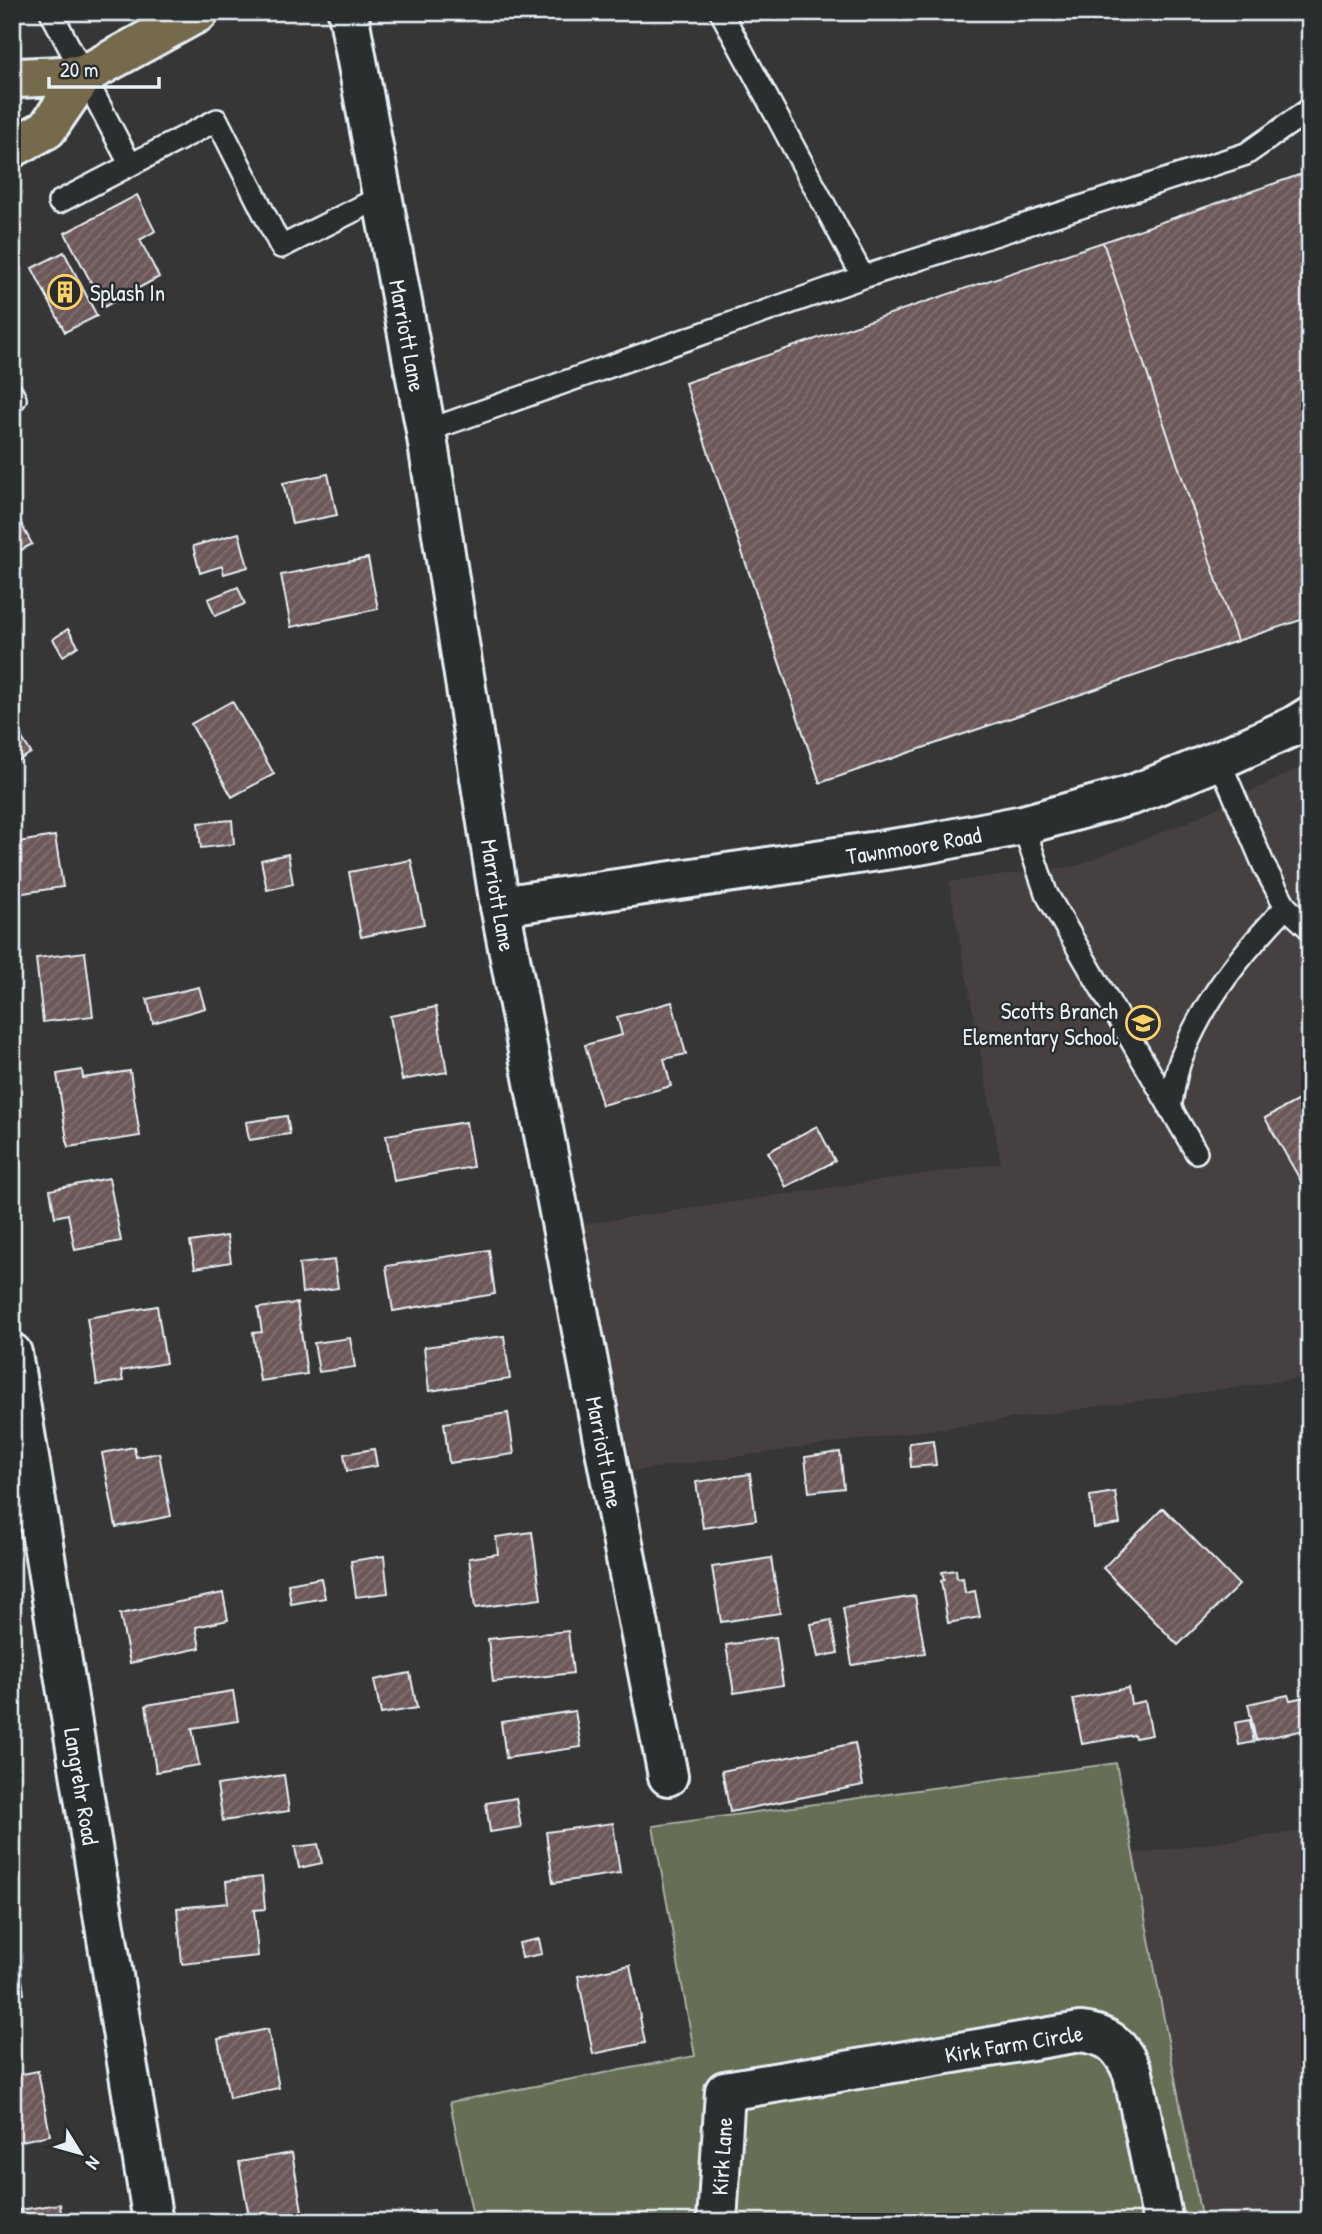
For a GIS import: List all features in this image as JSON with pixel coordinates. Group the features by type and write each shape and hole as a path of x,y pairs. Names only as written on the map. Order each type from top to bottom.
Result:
{"main road":[{"path":"12,81 17,78 84,75 199,12"},
{"path":"12,148 47,129 84,75"}],"street":[{"name":"Marriott Lane","path":"348,12 426,432 500,906 668,1776"},
{"name":"Tawnmoore Road","path":"500,906 906,847 1023,825 1132,795 1219,760 1310,716"},
{"name":"Langrehr Road","path":"12,1353 153,2222"},
{"name":"Kirk Farm Circle","path":"725,2091 1080,2032 1098,2034 1114,2043 1126,2056 1133,2073 1163,2222"},
{"name":"Kirk Lane","path":"717,2222 725,2091"}],"lane":[{"path":"51,12 130,164"},
{"path":"721,12 863,277"},
{"path":"426,432 863,277 1246,154 1310,109"},
{"path":"59,202 217,120 281,247 381,197"},
{"path":"12,393 15,399 12,400"},
{"path":"1219,760 1265,868 1286,907 1310,929"},
{"path":"1023,825 1046,893 1196,1152"},
{"path":"1170,1109 1181,1059 1200,1015 1249,946 1286,907"}],"shaded area":[{"name":"Scotts Branch Elementary School","path":"1310,763 1310,1377 633,1471 583,1224 1001,1163 949,882 1076,866 1183,824"},
{"path":"1310,1830 1310,2222 1202,2222 1133,1854"}],"green space":[{"path":"1116,1763 1202,2222 474,2222 450,2102 695,2056 653,1826"}],"building":[{"path":"1308,172 1310,617 1237,641 1103,242"},
{"path":"137,195 155,231 140,240 159,277 104,307 65,233"},
{"path":"1103,242 1237,641 820,783 685,383"},
{"name":"Splash In","path":"64,252 97,316 65,332 32,268"},
{"path":"328,474 337,515 292,524 283,483"},
{"path":"12,507 32,544 12,555"},
{"path":"239,533 248,567 224,574 222,566 200,573 193,546"},
{"path":"368,558 378,609 291,627 281,575"},
{"path":"238,587 245,604 215,616 208,599"},
{"path":"68,629 78,646 63,656 53,639"},
{"path":"232,701 274,774 232,797 191,724"},
{"path":"12,722 31,753 12,764"},
{"path":"232,820 234,844 201,848 198,823"},
{"path":"55,836 63,887 16,894 12,871 12,843"},
{"path":"288,854 293,884 267,890 261,860"},
{"path":"411,860 424,924 361,937 349,872"},
{"path":"85,952 93,1016 43,1022 36,958"},
{"path":"199,987 205,1008 153,1023 147,999"},
{"path":"672,1002 686,1054 664,1059 671,1086 602,1105 585,1045 622,1035 617,1017"},
{"path":"436,1007 447,1072 402,1080 390,1016"},
{"path":"82,1070 83,1078 130,1071 140,1136 68,1147 57,1074"},
{"path":"1310,1094 1310,1197 1265,1118"},
{"path":"287,1116 290,1134 249,1140 246,1122"},
{"path":"466,1122 473,1167 394,1181 386,1135"},
{"path":"817,1126 835,1161 786,1187 768,1152"},
{"path":"109,1178 121,1241 75,1250 68,1214 55,1217 50,1190"},
{"path":"227,1236 231,1262 195,1268 190,1242"},
{"path":"489,1250 495,1294 393,1311 386,1266"},
{"path":"334,1260 338,1288 302,1293 299,1264"},
{"path":"297,1303 307,1374 260,1381 253,1333 262,1332 258,1308"},
{"path":"157,1306 166,1363 121,1371 123,1381 97,1385 87,1318"},
{"path":"504,1336 510,1379 429,1391 424,1347"},
{"path":"350,1338 355,1367 319,1372 314,1343"},
{"path":"508,1413 514,1454 449,1463 444,1423"},
{"path":"933,1440 936,1465 911,1467 909,1443"},
{"path":"134,1447 136,1457 159,1453 171,1516 116,1527 102,1453"},
{"path":"374,1449 377,1466 347,1471 344,1454"},
{"path":"840,1452 844,1488 809,1492 805,1457"},
{"path":"750,1474 756,1520 703,1528 696,1482"},
{"path":"1115,1492 1120,1524 1094,1528 1090,1496"},
{"path":"1163,1508 1239,1585 1178,1645 1103,1568"},
{"path":"532,1532 541,1599 475,1608 469,1558 498,1554 496,1537"},
{"path":"384,1556 388,1593 356,1597 351,1561"},
{"path":"771,1558 780,1613 721,1622 712,1567"},
{"path":"956,1570 957,1579 963,1578 965,1593 975,1591 980,1617 948,1623 942,1572"},
{"path":"321,1578 325,1598 291,1604 288,1584"},
{"path":"223,1593 228,1620 196,1627 200,1648 130,1663 120,1614"},
{"path":"915,1596 925,1653 852,1665 843,1608"},
{"path":"831,1620 838,1653 818,1657 811,1624"},
{"path":"568,1631 573,1673 493,1682 488,1639"},
{"path":"776,1637 783,1685 734,1693 726,1645"},
{"path":"410,1673 417,1708 381,1714 374,1680"},
{"path":"1128,1688 1131,1704 1145,1701 1152,1735 1135,1738 1134,1735 1082,1744 1073,1699"},
{"path":"233,1691 238,1721 192,1728 199,1765 156,1772 146,1705"},
{"path":"1288,1695 1290,1700 1305,1697 1310,1729 1256,1740 1248,1704"},
{"path":"575,1711 581,1747 506,1758 501,1722"},
{"path":"1250,1720 1254,1742 1239,1745 1235,1723"},
{"path":"855,1743 863,1785 730,1812 722,1771"},
{"path":"284,1775 289,1811 223,1821 217,1785"},
{"path":"516,1798 521,1827 490,1832 486,1803"},
{"path":"613,1823 620,1873 553,1883 546,1832"},
{"path":"318,1844 322,1863 299,1868 295,1847"},
{"path":"262,1877 265,1909 254,1910 258,1956 182,1964 177,1908 228,1903 226,1881"},
{"path":"14,1922 24,1994 12,1996 12,1923"},
{"path":"539,1939 542,1954 522,1958 519,1943"},
{"path":"630,1965 645,2043 593,2054 578,1976"},
{"path":"268,2029 279,2088 229,2098 218,2039"},
{"path":"38,2071 50,2135 12,2143 12,2076"},
{"path":"292,2153 304,2222 250,2222 239,2162"},
{"path":"60,2204 62,2222 12,2222 12,2211"},
{"path":"434,2210 436,2222 418,2222 416,2212"}],"place":[{"name":"Splash In","path":"65,292"},
{"name":"Scotts Branch Elementary School","path":"1143,1023"}]}
